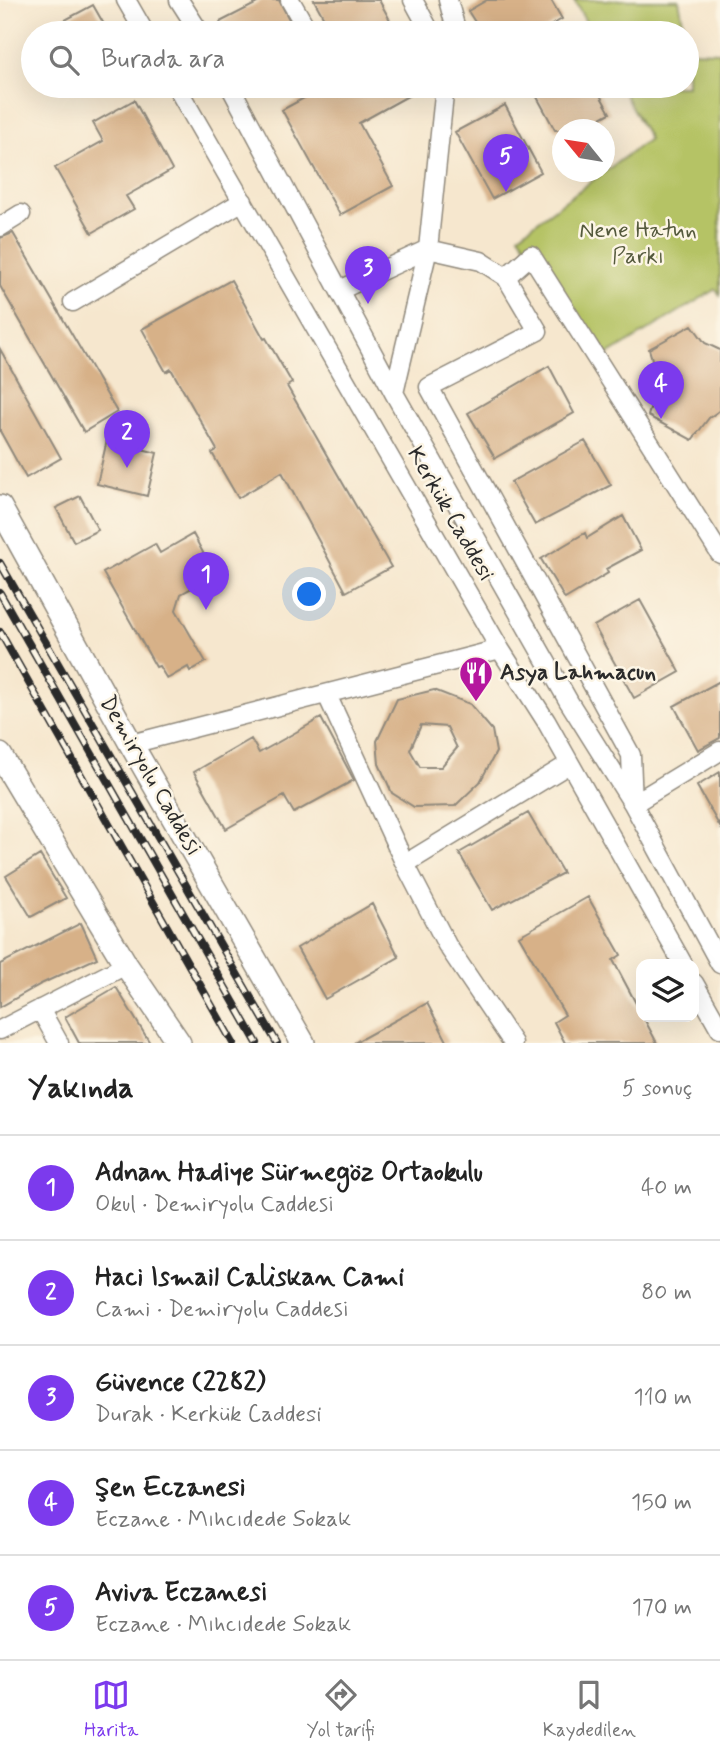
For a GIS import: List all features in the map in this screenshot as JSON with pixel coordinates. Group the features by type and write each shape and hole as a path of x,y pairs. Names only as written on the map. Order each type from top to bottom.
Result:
{"main road":[{"name":"Demiryolu Caddesi","path":"0,507 131,744 303,1043"},
{"path":"0,755 6,779 179,1043"}],"street":[{"path":"126,0 138,21"},
{"path":"179,0 192,21"},
{"path":"290,0 302,21"},
{"path":"413,0 424,21"},
{"path":"448,0 454,21"},
{"name":"Kerkük Caddesi","path":"183,98 680,959"},
{"name":"Kerkük Caddesi","path":"243,98 394,393 569,702 633,804 720,964"},
{"path":"394,393 428,249 445,98"},
{"path":"73,302 243,201"},
{"path":"0,227 21,214"},
{"path":"340,290 428,249 481,261 506,276 538,331 429,387 631,755 633,804 720,751"},
{"path":"506,276 531,255 720,554"},
{"path":"131,744 500,649"},
{"path":"327,695 405,864 447,945 513,1043"},
{"path":"405,864 569,764"},
{"path":"0,1030 127,965"},
{"path":"699,992 720,1029"},
{"path":"40,1009 59,1043"}],"green space":[{"path":"574,0 679,0 683,21 585,21"},
{"name":"Nene Hatun Parkı","path":"699,51 720,52 720,295 716,289 606,356 519,235 591,182 615,182 615,164 649,139 627,98 699,98"}],"building":[{"path":"263,0 279,0 290,21 222,21"},
{"path":"314,0 379,0 390,21 325,21"},
{"path":"487,0 551,0 562,19 474,21 468,11"},
{"path":"93,5 102,21 63,21"},
{"path":"304,98 404,98 359,123 393,186 340,215 282,110"},
{"path":"538,98 602,98 610,113 599,119 552,119 552,125"},
{"path":"134,100 172,170 126,196 134,209 92,233 55,168 103,141 93,123"},
{"path":"505,105 541,172 492,199 455,132"},
{"path":"13,233 117,412 84,432 0,286 0,238"},
{"path":"231,280 292,383 287,386 391,567 346,592 282,472 238,498 212,453 217,450 171,369 166,372 142,329"},
{"path":"692,325 705,343 720,350 720,410 709,418 692,440 648,416 654,395 654,366 649,349"},
{"path":"0,349 61,458 26,478 0,431"},
{"path":"549,366 574,413 495,458 468,413"},
{"path":"107,440 157,453 147,496 97,484"},
{"path":"585,441 611,485 535,525 511,482"},
{"path":"80,496 98,530 74,542 56,508"},
{"path":"623,516 641,550 606,569 608,573 565,599 541,559 585,533 587,538"},
{"path":"193,534 215,575 181,594 176,610 206,662 190,671 188,667 167,679 159,666 156,667 103,573 155,544 160,553"},
{"path":"640,600 680,672 634,698 594,626"},
{"path":"720,681 720,738 698,750 674,706"},
{"path":"434,690 470,704 492,730 496,752 480,782 455,806 414,807 392,793 379,764 377,741 397,699","holes":["421,725 447,727 457,748 441,767 420,767 410,750"]},
{"path":"321,718 354,780 294,813 284,796 226,829 194,772 251,739 259,753"},
{"path":"720,772 720,827 697,786"},
{"path":"528,813 563,873 492,910 459,853"},
{"path":"40,855 66,898 31,917 6,876"},
{"path":"588,897 621,955 613,960 636,1003 636,1022 646,1022 657,1043 565,1043 554,1022 565,1015 519,936"},
{"path":"372,904 399,957 325,999 297,948"},
{"path":"81,923 97,958 0,1007 0,964"},
{"path":"116,987 150,1043 79,1043 65,1017"},
{"path":"427,1003 448,1043 354,1043"}],"railway":[{"path":"0,563 277,1043"},
{"path":"0,593 257,1043"},
{"path":"0,632 233,1043"}],"place":[{"name":"Aviva Eczanesi","path":"506,192"},
{"name":"Güvence (2282)","path":"368,304"},
{"name":"Şen Eczanesi","path":"661,419"},
{"name":"Haci Ismail Caliskan Cami","path":"127,468"},
{"name":"Adnan Hadiye Sürmegöz Ortaokulu","path":"206,610"},
{"name":"Asya Lahmacun","path":"476,703"}]}
